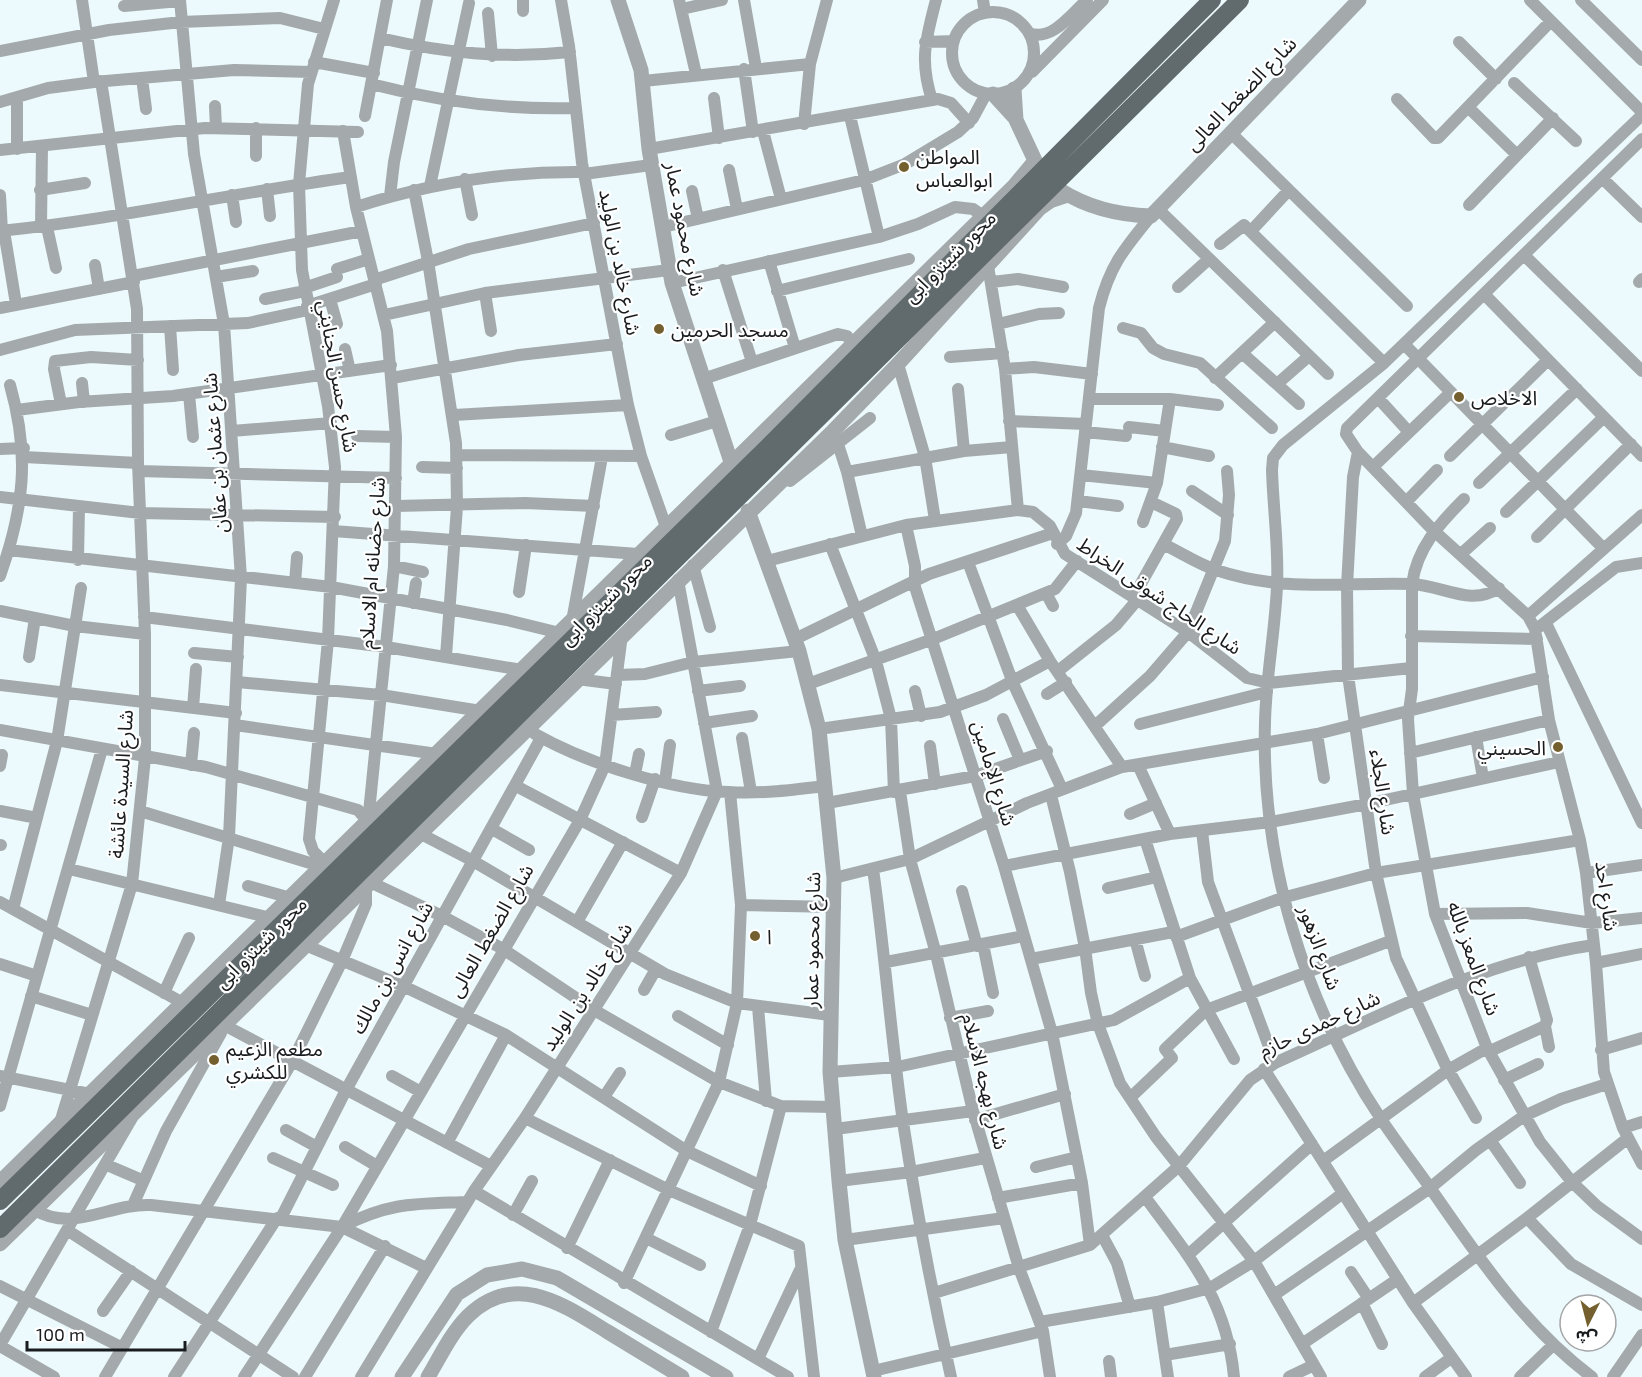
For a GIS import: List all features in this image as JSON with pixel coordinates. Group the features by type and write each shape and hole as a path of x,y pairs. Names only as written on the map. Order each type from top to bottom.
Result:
{"main road":[{"name":"محور شينزو ابى","path":"0,1201 765,450 1212,0"},
{"name":"محور شينزو ابى","path":"0,1229 1240,0"}],"street":[{"name":"شارع السيدة عائشة","path":"60,1124 132,884 145,758 145,634 138,467 138,327 134,279 124,216 82,0"},
{"path":"124,6 180,0"},
{"name":"شارع عثمان بن عفان","path":"180,0 191,129 224,324 241,578 229,837 219,905"},
{"name":"شارع حسن الجنايني","path":"324,866 313,851 309,839 328,640 335,475 331,423 307,308 301,245 299,184 303,129 312,67 334,0"},
{"path":"365,116 387,0"},
{"path":"390,196 407,94 427,0"},
{"name":"شارع خالد بن الوليد","path":"561,0 570,52 584,173 628,405 641,456 666,527"},
{"name":"شارع محمود عمار","path":"618,0 643,81 651,165 670,276 731,462"},
{"path":"696,74 681,4 722,0"},
{"path":"744,0 758,131 781,199"},
{"path":"804,124 810,64 826,0"},
{"path":"932,100 924,71 925,42 936,0"},
{"path":"983,0 985,13"},
{"path":"1029,33 1047,34 1086,0"},
{"path":"663,227 864,180 905,164 969,123 990,94 1014,89 1103,0"},
{"name":"شارع الضغط العالى","path":"1154,212 1359,0"},
{"path":"1220,244 1242,225 1251,231 1384,363 1642,113 1530,0"},
{"path":"1581,0 1642,60"},
{"path":"430,186 469,3"},
{"path":"488,13 492,56"},
{"path":"1017,120 990,94 967,85 958,75 952,55 954,41 965,23 985,13 1000,13 1014,18 1029,33 1035,51 1029,75"},
{"path":"1068,16 1077,26"},
{"path":"0,51 87,34 181,22 280,18 324,29"},
{"path":"1397,99 1436,138 1469,108 1551,21"},
{"path":"380,38 458,53 492,56 570,52"},
{"path":"925,42 954,41"},
{"path":"1459,42 1496,79"},
{"path":"643,81 810,64"},
{"path":"0,102 48,88 98,81 234,70 312,67 373,79 407,94 447,102 513,108 576,108"},
{"path":"142,78 146,109"},
{"path":"1514,82 1576,141"},
{"path":"1014,89 1017,120 1034,162 1045,177 1068,195 1103,210 1154,212 1209,259 1328,374"},
{"path":"16,148 17,97"},
{"path":"714,98 719,138"},
{"path":"649,149 804,124 932,100 951,103 969,123"},
{"path":"214,106 216,128"},
{"path":"1469,108 1517,155"},
{"path":"850,116 879,237"},
{"path":"1469,205 1553,118"},
{"path":"256,128 256,156"},
{"path":"0,150 191,129 256,128 358,132"},
{"name":"شارع حضانه ام الاسلام","path":"343,131 356,207 384,315 391,364 396,437 394,566 366,824"},
{"path":"1230,132 1407,306"},
{"path":"1642,139 1347,428 1347,439 1406,502 1433,530 1528,616 1539,631 1642,823"},
{"path":"42,146 40,190 44,227 56,268"},
{"path":"1,1180 324,866 731,462 983,216 1034,162"},
{"path":"356,207 430,186 465,180 518,173 584,173 651,165"},
{"path":"729,170 737,209"},
{"path":"2,231 124,216 202,200 351,177"},
{"path":"1602,178 1642,217"},
{"path":"465,180 472,215"},
{"path":"40,190 86,183"},
{"path":"267,189 270,216"},
{"path":"414,190 454,415 457,455 457,507 446,656"},
{"path":"1251,231 1289,190"},
{"path":"692,191 698,219"},
{"path":"0,195 2,231 16,304"},
{"path":"232,195 236,222"},
{"path":"779,489 835,437 898,364 1044,204 1068,195"},
{"path":"384,315 485,293 605,278 670,276 723,270 879,237 918,224 955,207 973,209 1009,242"},
{"path":"577,679 617,680 693,662 797,645 855,609 914,581 968,562 1055,539 1073,525 1078,501 1100,308 1112,266 1154,212"},
{"path":"0,350 75,330 264,321 307,308 428,261 510,239 594,223"},
{"path":"0,308 99,289 213,261 362,231"},
{"path":"1524,255 1642,371"},
{"path":"265,299 305,289 369,259"},
{"path":"777,291 909,259"},
{"path":"1178,286 1209,259"},
{"path":"769,261 795,348"},
{"path":"95,265 99,289"},
{"path":"988,266 1005,369 1018,510"},
{"path":"723,270 752,362"},
{"path":"216,277 253,272"},
{"path":"992,282 1017,279 1064,287"},
{"path":"485,293 491,331"},
{"path":"1484,294 1642,456"},
{"path":"330,299 337,324"},
{"path":"998,324 1039,314 1059,313"},
{"path":"1215,378 1275,322"},
{"path":"170,326 173,370"},
{"path":"1123,327 1141,333 1153,348 1164,354 1195,361 1272,428"},
{"path":"702,379 838,334 847,336 852,343"},
{"path":"392,378 519,355 617,344"},
{"path":"1404,344 1603,548"},
{"path":"345,349 350,371"},
{"path":"950,357 1003,353"},
{"path":"1242,353 1299,404"},
{"path":"1277,384 1309,356"},
{"path":"61,404 54,369 56,361 91,357 138,360"},
{"path":"1450,456 1548,360"},
{"name":"شارع الزهور","path":"1384,363 1283,445 1273,458 1277,584 1265,744 1270,822 1282,897 1306,971 1335,1036 1380,1118 1477,1257 1553,1345 1587,1376"},
{"path":"18,410 61,404 189,394 391,364"},
{"path":"898,364 925,457 935,520"},
{"path":"1005,369 1034,367 1092,374"},
{"path":"82,383 84,402"},
{"path":"0,576 21,501 24,452 18,410 10,385"},
{"path":"958,389 964,451"},
{"path":"1479,483 1577,389"},
{"path":"1373,467 1451,392"},
{"path":"189,394 193,437"},
{"path":"1378,398 1409,432"},
{"path":"1089,399 1170,399 1218,405"},
{"path":"1143,522 1157,483 1170,399"},
{"path":"454,415 628,405"},
{"path":"1506,512 1604,417"},
{"path":"0,1245 748,511 835,437 870,418"},
{"path":"671,435 717,421"},
{"path":"1009,421 1128,431 1165,431"},
{"path":"232,431 331,423"},
{"path":"357,436 396,437"},
{"path":"835,437 847,472 862,536"},
{"path":"1537,537 1631,444"},
{"path":"847,472 964,451 1012,447"},
{"path":"1162,447 1209,456"},
{"path":"0,450 138,467 235,474 396,478"},
{"name":"شارع الجلاء","path":"1358,452 1353,477 1347,586 1348,675 1376,873 1390,941 1448,1070 1476,1118"},
{"path":"457,455 641,456"},
{"path":"572,621 602,457"},
{"path":"422,467 457,468"},
{"path":"1406,502 1437,470"},
{"path":"1096,725 1150,676 1188,632 1225,541 1228,515 1227,471"},
{"path":"1081,475 1157,483"},
{"path":"1192,491 1228,515"},
{"path":"0,497 140,513 334,517"},
{"name":"شارع المعز بالله","path":"1464,499 1433,530 1415,567 1412,584 1410,753 1413,794 1435,914 1487,1050 1540,1142 1572,1182 1597,1206 1642,1239"},
{"path":"1078,501 1118,506"},
{"path":"819,729 921,716 955,708 1054,666 1113,628 1136,598 1178,517 1151,502"},
{"path":"396,506 457,507 525,503 594,506"},
{"path":"78,560 79,507"},
{"name":"شارع الحاج شوقى الخراط","path":"767,561 906,525 935,520 1018,510 1040,515 1065,554 1188,632 1247,678 1268,688"},
{"name":"شارع محمود عمار","path":"748,511 797,645 819,729 834,878 830,1072 844,1240 874,1374"},
{"path":"1528,616 1642,515"},
{"name":"شارع الإمامين","path":"906,525 916,571 914,581 1004,866 1052,1033 1082,1183 1089,1245"},
{"path":"1461,554 1490,528"},
{"path":"333,531 638,554"},
{"name":"شارع بهجه الاسلام","path":"830,544 876,661 891,719 897,791 910,859 936,954 958,1055 985,1158 1019,1268 1041,1327 1050,1377"},
{"path":"1163,544 1215,570 1277,584 1347,586 1412,584 1480,598 1499,588"},
{"path":"519,592 526,546"},
{"path":"9,550 78,560 331,587 560,633"},
{"path":"295,583 297,557"},
{"path":"808,684 876,661 1046,593 1059,586 1077,561"},
{"path":"968,562 1013,683 1047,751 1085,948 1091,993 1098,1024 1120,1083 1156,1137 1254,1261 1320,1377"},
{"path":"1411,636 1539,631 1616,567 1642,563"},
{"path":"693,565 710,627"},
{"path":"394,566 423,572"},
{"path":"678,580 717,791"},
{"path":"414,603 416,583"},
{"path":"13,909 57,741 81,588"},
{"path":"1046,593 1053,606"},
{"path":"1017,605 1054,666 1096,725 1122,767"},
{"path":"0,611 75,626 145,634"},
{"path":"144,617 386,647 522,670"},
{"path":"29,657 35,618"},
{"name":"شارع احد","path":"1539,631 1549,720 1580,840 1586,873 1607,1084 1625,1133 1642,1164"},
{"name":"شارع الضغط العالى","path":"244,1377 342,1227 580,819 605,765 622,635"},
{"path":"194,653 238,657"},
{"path":"1140,724 1268,688 1411,668"},
{"path":"193,708 196,669"},
{"path":"834,878 910,859 989,820 1122,767 1265,744 1355,726 1543,677"},
{"path":"237,682 381,695 481,711"},
{"path":"1047,694 1066,682"},
{"path":"0,685 193,708 318,737 437,754"},
{"path":"698,692 740,686"},
{"path":"915,691 921,716"},
{"path":"612,715 656,711"},
{"path":"704,723 752,716"},
{"path":"1003,719 1020,760"},
{"path":"1410,753 1549,720"},
{"path":"526,729 541,738 605,765 660,780 717,791 751,792 825,786"},
{"path":"0,730 232,774 358,810 366,824"},
{"path":"191,765 194,733"},
{"path":"1317,734 1324,778"},
{"path":"1476,737 1484,778"},
{"name":"شارع انس بن مالك","path":"174,1377 279,1218 346,1090 541,738"},
{"path":"742,738 751,792"},
{"path":"642,817 660,780 670,746"},
{"path":"930,746 935,784"},
{"path":"0,1106 4,1076 37,976 102,749"},
{"path":"827,803 975,776 1047,751"},
{"path":"635,774 639,754"},
{"path":"1004,866 1170,834 1270,822 1367,804 1559,762"},
{"path":"1138,765 1170,834"},
{"path":"516,786 681,873"},
{"name":"شارع خالد بن الوليد","path":"362,1377 474,1191 525,1118 681,873 717,791"},
{"path":"624,1283 719,1082 728,1045 737,1003 741,905 730,792"},
{"path":"397,794 398,810 404,818 418,824 434,820"},
{"path":"1130,814 1156,803"},
{"path":"0,811 37,818"},
{"path":"140,811 324,866"},
{"path":"492,829 529,850"},
{"path":"1202,831 1208,882 1248,992 1269,1066 1312,1144 1343,1193 1413,1303 1466,1377"},
{"path":"420,833 473,861 656,969 737,1003 830,1015"},
{"path":"352,838 367,836 380,844 386,859 383,870"},
{"path":"1145,839 1190,978 1234,1059"},
{"path":"1031,958 1135,939 1175,935 1282,897 1376,873 1580,840"},
{"path":"577,922 623,842"},
{"path":"1586,873 1642,864"},
{"path":"873,868 903,1120 921,1230 951,1377"},
{"path":"69,869 271,918"},
{"path":"1108,888 1157,877"},
{"path":"368,884 442,915 503,949 594,1010 719,1082 781,1106 833,1107"},
{"path":"105,1377 292,1062 342,961 366,904 368,884"},
{"path":"248,886 291,898"},
{"path":"962,891 993,993"},
{"path":"0,902 183,1003"},
{"path":"741,905 835,907"},
{"path":"1435,914 1517,912 1592,923 1642,918"},
{"path":"886,962 1024,936"},
{"path":"164,993 189,938"},
{"path":"1135,939 1145,976"},
{"path":"1130,1098 1172,1058 1165,1049 1206,1010 1248,992 1390,941"},
{"path":"305,945 403,986 506,1035 687,1151 761,1186"},
{"name":"شارع حمدى حازم","path":"934,1293 1089,1245 1179,1166 1250,1080 1269,1066 1461,981 1529,957 1594,945"},
{"path":"1596,963 1642,954"},
{"path":"1529,957 1547,1020 1545,1026 1549,1047"},
{"path":"0,964 37,976"},
{"path":"644,990 656,969"},
{"path":"830,1072 897,1067 1098,1024 1122,1016 1190,978"},
{"path":"31,996 92,1015"},
{"path":"758,1007 766,1101"},
{"path":"950,1018 988,1011"},
{"path":"678,1016 728,1045"},
{"path":"224,1025 491,1166"},
{"path":"133,1205 142,1180 166,1131 224,1025"},
{"path":"1323,1161 1448,1070 1487,1050 1545,1026"},
{"path":"447,1143 506,1035"},
{"path":"1602,1050 1642,1038"},
{"path":"1504,1080 1538,1064"},
{"path":"604,1097 620,1073"},
{"path":"4,1076 90,1094"},
{"path":"392,1076 421,1092"},
{"path":"1274,1295 1430,1188 1524,1116 1562,1099 1607,1084"},
{"path":"835,1129 903,1120 974,1116 1065,1094"},
{"path":"711,1332 750,1225 781,1106"},
{"path":"54,1377 0,1346 69,1225 107,1166 136,1111"},
{"path":"525,1118 669,1190 799,1246 814,1377"},
{"path":"1413,1303 1527,1218 1572,1182 1625,1133 1642,1122"},
{"path":"286,1130 317,1147"},
{"path":"1490,1140 1520,1183"},
{"path":"1188,1256 1312,1144"},
{"path":"345,1147 377,1166"},
{"path":"1036,1167 1077,1157"},
{"path":"273,1158 333,1185"},
{"path":"839,1181 911,1172 985,1158"},
{"path":"567,1248 610,1160"},
{"path":"107,1166 142,1180"},
{"path":"513,1215 532,1181"},
{"path":"998,1198 1082,1183"},
{"path":"474,1191 624,1283 788,1377"},
{"path":"874,1374 946,1356 1041,1327 1210,1288 1254,1261 1343,1193"},
{"path":"1145,1197 1210,1288 1230,1344 1234,1377"},
{"path":"342,1227 371,1212 402,1204 467,1203"},
{"path":"69,1225 133,1205 279,1218 342,1227 426,1268"},
{"path":"35,1210 69,1225 209,1324 293,1377"},
{"path":"844,1240 1004,1218"},
{"path":"1527,1218 1571,1264 1642,1305"},
{"path":"1102,1235 1117,1263 1130,1307"},
{"path":"646,1238 700,1265"},
{"path":"305,1377 385,1246"},
{"path":"402,1377 457,1294 487,1275 522,1269 557,1278 726,1377"},
{"path":"758,1359 801,1269"},
{"path":"103,1311 131,1270"},
{"path":"1352,1272 1382,1344"},
{"path":"1302,1344 1398,1279"},
{"path":"0,1286 121,1347"},
{"path":"428,1377 461,1324 476,1309 505,1296 527,1294 558,1302 682,1377"},
{"path":"1157,1302 1168,1377"},
{"path":"1612,1377 1642,1335"},
{"path":"1165,1355 1230,1344"},
{"path":"1520,1377 1553,1345"},
{"path":"1425,1377 1451,1358"},
{"path":"1109,1361 1111,1377"},
{"path":"1289,1377 1314,1365"}],"place":[{"name":"المواطن ابوالعباس","path":"904,167"},
{"name":"مسجد الحرمين","path":"659,329"},
{"name":"الاخلاص","path":"1459,397"},
{"name":"الحسيني","path":"1558,747"},
{"name":"ا","path":"755,936"},
{"name":"مطعم الزعيم للكشري","path":"214,1060"}]}
